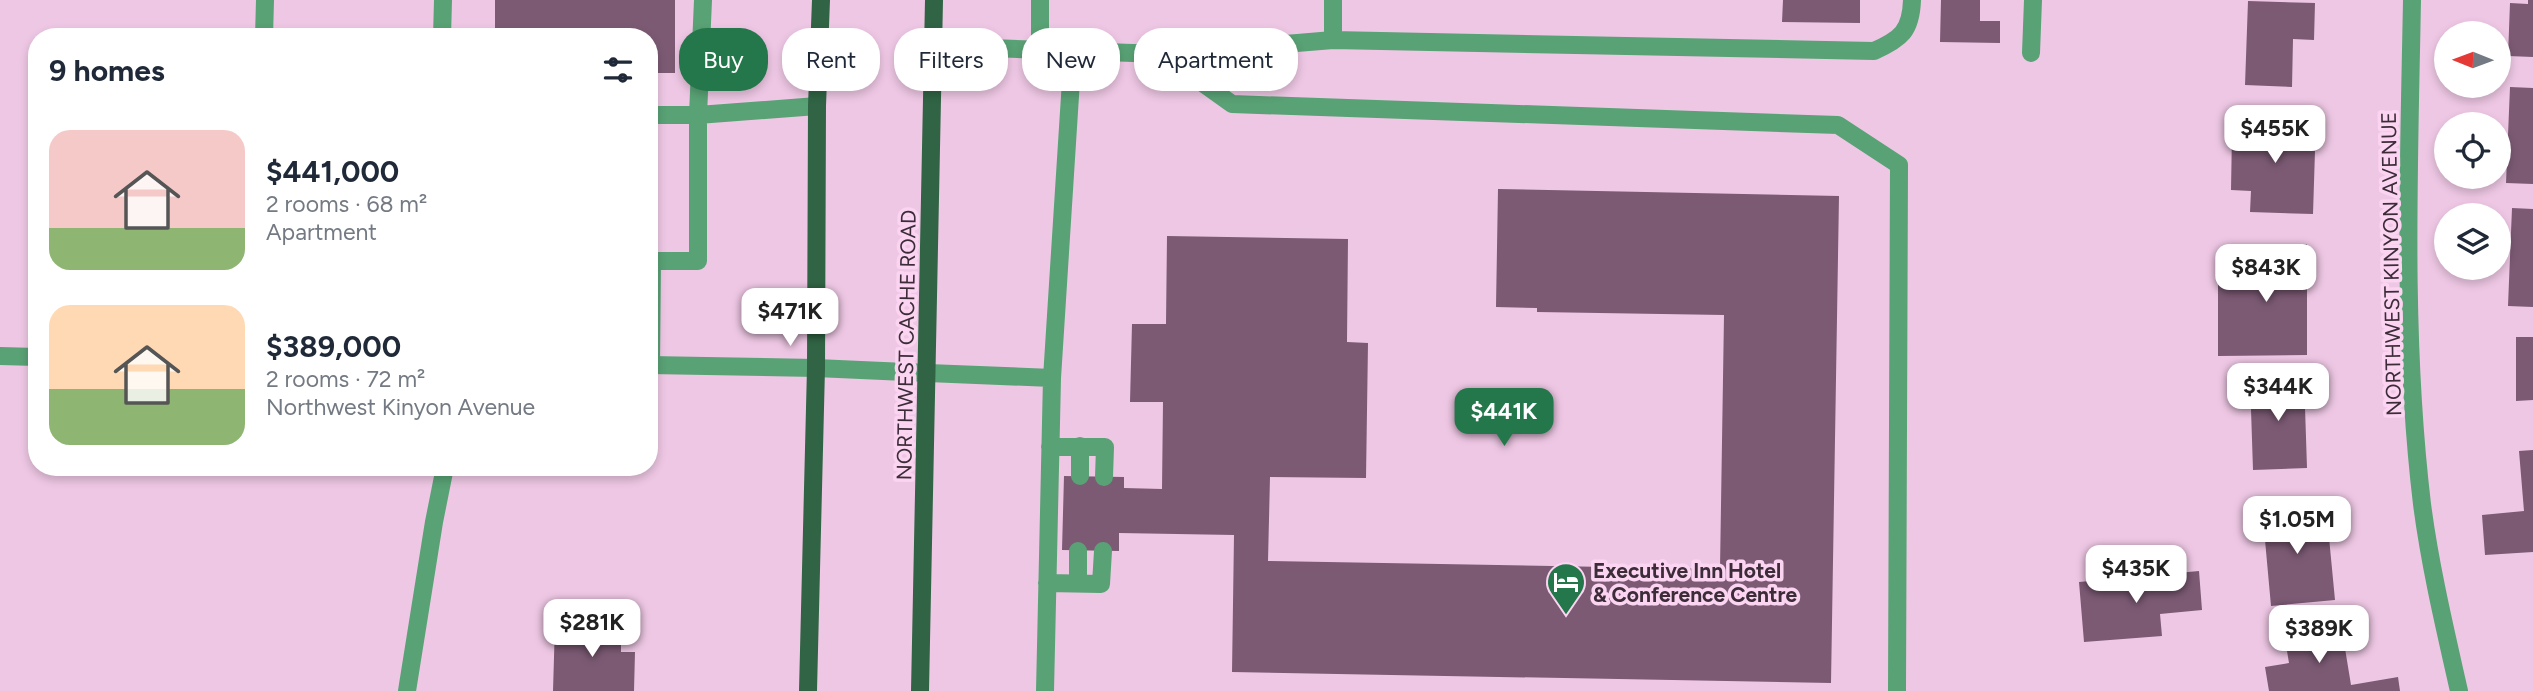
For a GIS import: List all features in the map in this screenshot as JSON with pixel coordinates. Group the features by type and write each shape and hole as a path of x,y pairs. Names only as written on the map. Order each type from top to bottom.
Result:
{"main road":[{"path":"808,691 821,0"},
{"name":"NORTHWEST CACHE ROAD","path":"933,28 934,0"},
{"name":"NORTHWEST CACHE ROAD","path":"920,691 932,91"}],"street":[{"path":"264,28 265,0"},
{"path":"442,28 443,0"},
{"path":"658,261 698,261 698,115 704,0"},
{"path":"1040,0 1040,28"},
{"path":"1333,40 1334,0"},
{"path":"1298,43 1333,40 1874,51 1896,42 1911,19 1912,0"},
{"path":"2031,53 2033,0"},
{"name":"NORTHWEST KINYON AVENUE","path":"2412,0 2409,208 2411,352 2422,504 2444,628 2459,691"},
{"path":"1045,691 1052,378 1070,91"},
{"path":"1214,91 1232,104 1838,125 1899,165 1897,691"},
{"path":"658,115 698,115 817,106"},
{"path":"0,356 28,357"},
{"path":"658,365 816,368 1052,378"},
{"path":"1080,446 1080,476"},
{"path":"1050,447 1105,447 1104,477"},
{"path":"407,691 433,522 443,476"},
{"path":"1078,551 1078,583"},
{"path":"1047,583 1101,584 1103,551"}],"building":[{"path":"495,0 675,0 675,73 658,73 658,28 495,28"},
{"path":"1783,0 1860,0 1860,23 1782,22"},
{"path":"1941,0 1980,0 1980,21 2000,21 2000,43 1940,42"},
{"path":"2528,0 2533,0 2533,57 2511,56 2510,3 2528,4"},
{"path":"2248,1 2315,3 2314,40 2293,39 2292,87 2245,85"},
{"path":"2511,87 2533,88 2533,184 2511,183"},
{"path":"2251,114 2305,115 2304,151 2315,151 2313,214 2250,212 2251,191 2231,190 2232,133 2251,134"},
{"path":"1498,189 1839,196 1831,683 1232,672 1234,535 1119,533 1119,551 1062,550 1064,476 1124,477 1124,488 1162,489 1163,402 1130,402 1132,324 1166,324 1167,236 1348,239 1347,342 1368,343 1366,478 1270,477 1268,561 1720,569 1724,315 1537,312 1537,308 1496,307"},
{"path":"2512,208 2533,209 2533,307 2508,306"},
{"path":"2307,244 2307,355 2218,356 2218,284 2244,284 2244,245"},
{"path":"2516,337 2533,337 2533,400 2516,401"},
{"path":"2304,377 2307,468 2253,470 2250,379"},
{"path":"2533,450 2533,552 2485,555 2482,515 2524,511 2519,451"},
{"path":"2309,502 2311,528 2328,527 2335,600 2271,606 2262,507"},
{"path":"2199,571 2202,610 2160,614 2162,636 2084,642 2079,582"},
{"path":"555,623 621,625 621,652 635,652 634,691 553,691"},
{"path":"2341,624 2351,685 2398,677 2400,691 2269,691 2265,667 2289,663 2284,633"}],"place":[{"name":"Executive Inn Hotel & Conference Centre","path":"1566,616"}]}
